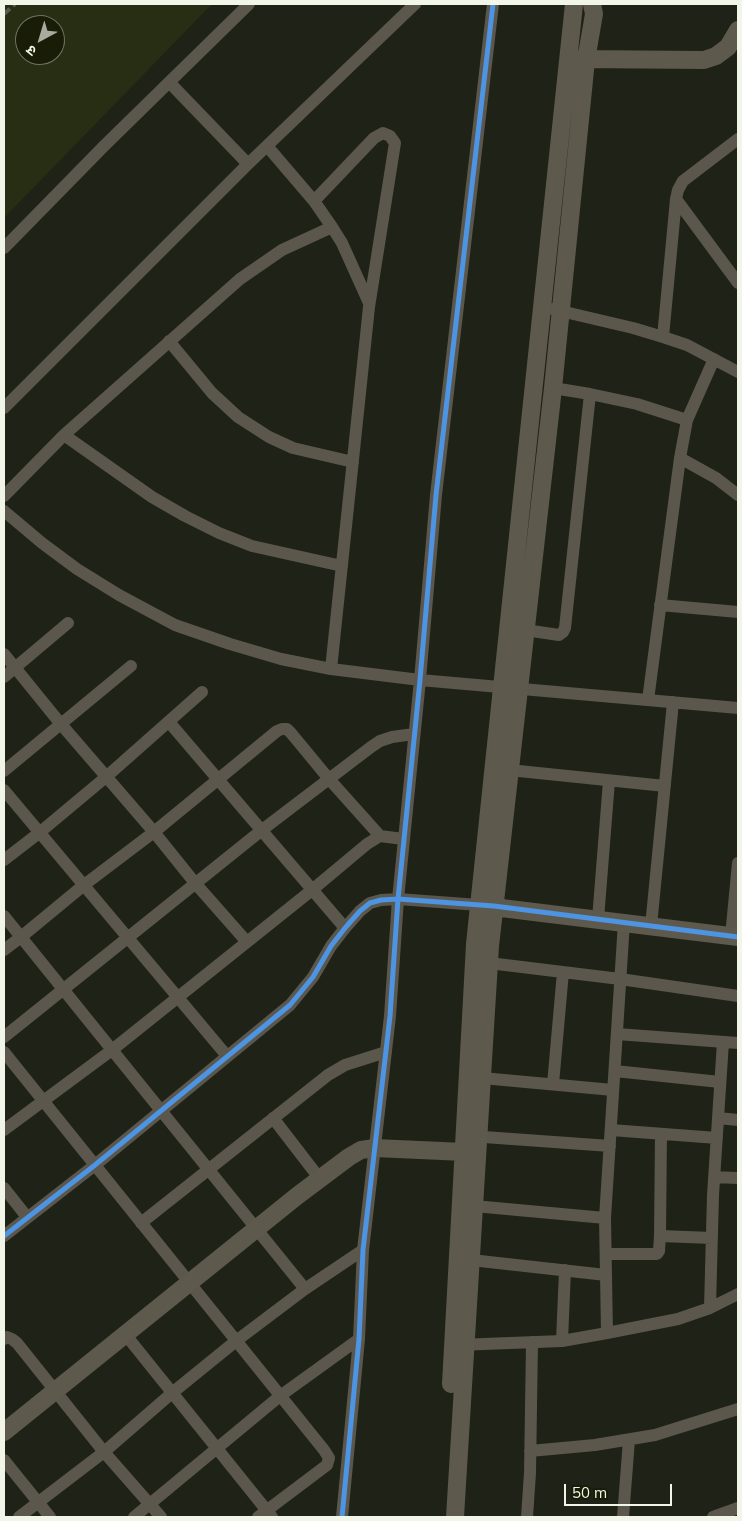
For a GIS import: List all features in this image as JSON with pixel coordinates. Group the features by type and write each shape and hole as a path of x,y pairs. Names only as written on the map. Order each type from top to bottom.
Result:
{"street":[{"path":"4,248 169,82 250,4"},
{"path":"4,408 248,164 414,4"},
{"path":"342,1517 359,1339 363,1250 386,1052 403,839 420,680 436,495 494,4"},
{"path":"455,1517 460,1345 472,1145 475,944 487,906 509,770 510,688 525,630 553,388 551,309 574,4"},
{"path":"444,1517 460,1345 471,1260 474,1206 472,1145 482,1078 489,963 487,906 551,309 594,14 592,4"},
{"path":"569,58 586,60 704,60 716,56 728,47 738,30"},
{"path":"169,82 248,164"},
{"path":"314,202 374,138 383,133 390,136 395,143 370,303 331,669"},
{"path":"663,337 678,190 683,181 738,139"},
{"path":"267,146 314,202 332,227 342,243 370,303"},
{"path":"676,199 738,283"},
{"path":"4,496 64,435 240,279 282,250 332,227"},
{"path":"551,309 663,337 687,345 738,372"},
{"path":"170,341 212,393 238,417 269,437 293,448 354,462"},
{"path":"648,700 680,458 687,420 714,359"},
{"path":"553,388 637,404 687,420"},
{"path":"525,630 559,635 565,628 590,394"},
{"path":"64,435 152,497 219,533 252,546 342,566"},
{"path":"680,458 716,478 738,495"},
{"path":"4,511 77,569 119,595 175,625 281,659 331,669 420,680 738,708"},
{"path":"660,605 738,612"},
{"path":"4,678 68,623"},
{"path":"4,654 60,723 247,942"},
{"path":"4,771 131,666"},
{"path":"4,860 106,777 202,692"},
{"path":"651,926 673,702"},
{"path":"169,722 345,928"},
{"path":"4,950 84,885 154,832 277,731 282,729 287,729 291,733 380,836"},
{"path":"4,1037 262,830 371,747 380,741 392,737 414,734"},
{"path":"509,770 665,786"},
{"path":"598,919 610,780"},
{"path":"4,790 227,1056"},
{"path":"4,1130 112,1050 367,844 380,836 403,839"},
{"path":"4,1236 95,1165 290,1005 313,977 331,946 345,928 370,903 380,900 398,900 487,906 735,936 738,863"},
{"path":"4,916 305,1290"},
{"path":"607,1333 606,1218 624,922"},
{"path":"489,963 620,978 738,996"},
{"path":"553,1084 563,972"},
{"path":"617,1034 738,1043"},
{"path":"710,1308 714,1178 723,1042"},
{"path":"4,1052 324,1450 329,1458 327,1465 266,1515 125,1334"},
{"path":"141,1223 336,1070 386,1052"},
{"path":"615,1071 720,1082"},
{"path":"482,1078 613,1090"},
{"path":"273,1118 320,1179"},
{"path":"718,1118 738,1120"},
{"path":"611,1130 717,1138"},
{"path":"606,1254 657,1254 660,1245 662,1134"},
{"path":"4,1432 256,1229 349,1157 361,1150 472,1145 610,1146"},
{"path":"714,1178 738,1178"},
{"path":"4,1188 27,1217"},
{"path":"474,1206 606,1218"},
{"path":"660,1236 712,1238"},
{"path":"19,1517 104,1452 172,1393 236,1342 305,1290 363,1250"},
{"path":"471,1260 606,1275"},
{"path":"562,1341 565,1270"},
{"path":"460,1345 562,1341 678,1320 710,1308 738,1294"},
{"path":"4,1339 7,1337 12,1338 17,1342 104,1452 161,1517"},
{"path":"134,1517 280,1396 359,1339"},
{"path":"527,1517 532,1342"},
{"path":"530,1452 629,1440 674,1430 738,1410"},
{"path":"623,1517 629,1440"},
{"path":"4,1460 50,1517"},
{"path":"713,1517 738,1508"}],"shaded area":[{"path":"4,4 212,4 4,218"}],"railway":[{"path":"4,14 15,4"}],"cycle path":[{"path":"342,1517 359,1339 363,1250 390,1016 398,899 436,495 493,4"},
{"path":"4,1236 95,1165 290,1005 313,977 331,946 345,928 370,903 398,899 494,906 738,937"}]}
